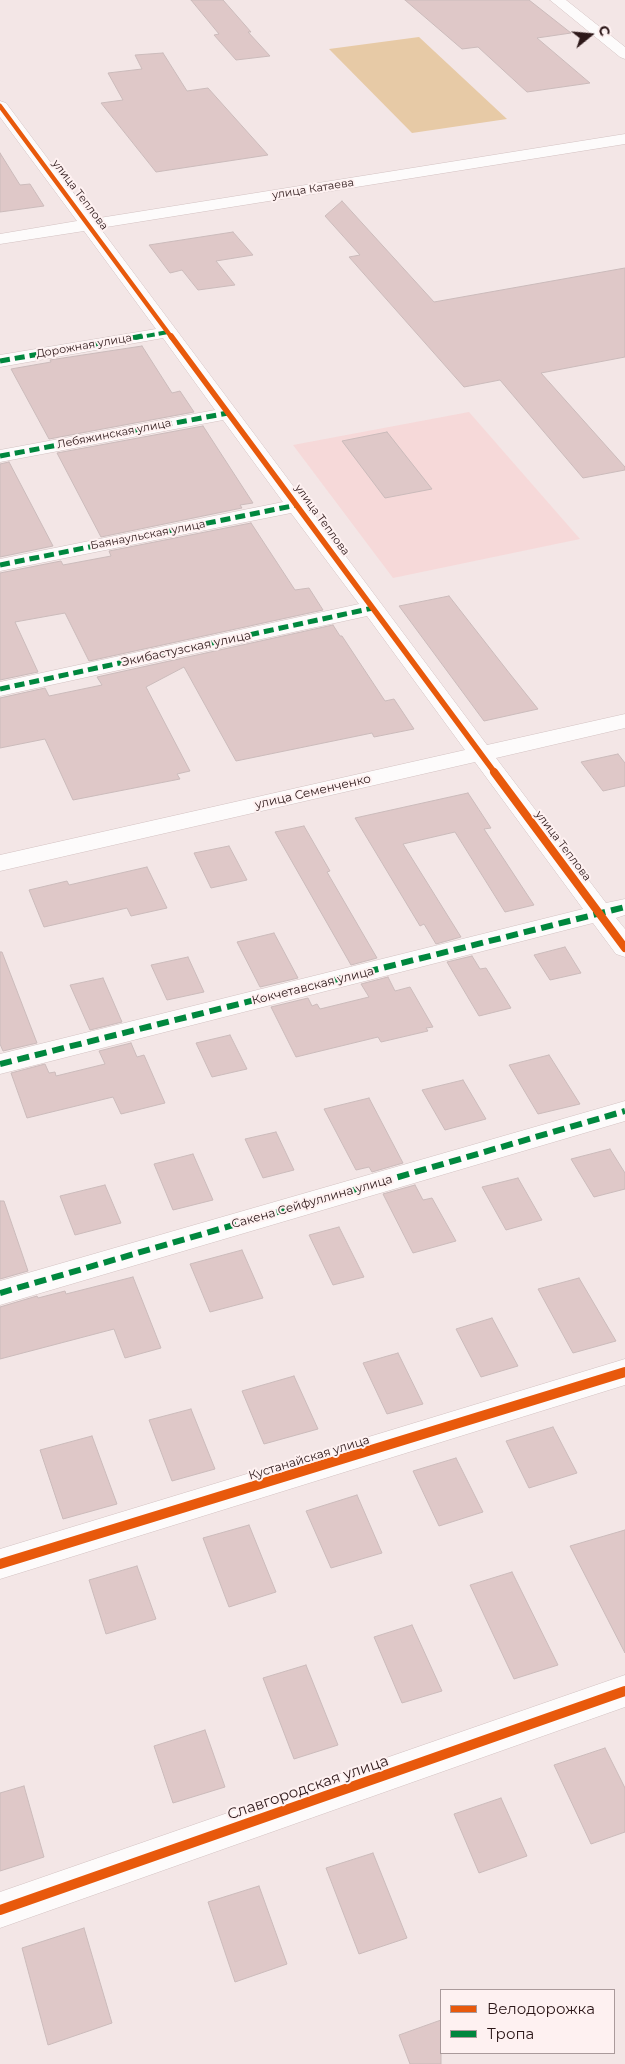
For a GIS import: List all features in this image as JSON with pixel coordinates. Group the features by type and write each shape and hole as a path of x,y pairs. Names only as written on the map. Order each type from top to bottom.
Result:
{"street":[{"path":"557,0 625,54"},
{"name":"улица Теплова","path":"0,106 17,141 88,225 625,948"},
{"name":"улица Катаева","path":"0,239 625,139"},
{"name":"Дорожная улица","path":"0,361 168,332"},
{"name":"Лебяжинская улица","path":"0,456 228,413"},
{"name":"Баянаульская улица","path":"0,565 297,505"},
{"name":"Экибастузская улица","path":"0,689 373,608"},
{"name":"улица Семенченко","path":"0,863 625,721"},
{"name":"Кокчетавская улица","path":"0,1064 625,907"},
{"name":"Сакена Сейфуллина улица","path":"0,1293 625,1111"},
{"name":"Кустанайская улица","path":"0,1564 625,1372"},
{"name":"Славгородская улица","path":"0,1910 625,1691"}],"shaded area":[{"path":"419,37 507,119 412,133 329,49"},
{"path":"469,412 580,539 393,578 293,445"}],"building":[{"path":"191,0 223,0 270,56 236,60 214,35 219,34"},
{"path":"405,0 529,0 571,33 537,38 590,83 527,92 478,47 462,49"},
{"path":"163,53 187,91 208,88 268,155 156,172 101,103 123,100 108,73 142,69 135,55"},
{"path":"0,153 20,185 30,184 44,206 0,212"},
{"path":"342,201 434,302 625,268 625,357 541,373 625,467 625,470 583,478 500,380 464,387 349,257 360,255 325,216"},
{"path":"233,232 253,255 216,261 235,285 198,290 182,270 170,273 149,245"},
{"path":"142,346 172,393 180,391 194,412 49,439 11,369 51,362 50,360"},
{"path":"203,426 253,503 240,505 242,508 101,537 57,453"},
{"path":"387,432 432,489 385,498 342,441"},
{"path":"9,462 53,546 0,557 0,464"},
{"path":"251,523 295,590 309,588 323,610 89,661 65,613 15,622 38,672 0,680 0,573 61,561 63,565 111,556 109,551"},
{"path":"449,596 538,709 484,721 399,606"},
{"path":"333,625 385,701 394,699 414,729 374,737 372,733 236,761 184,667 146,687 190,771 177,774 180,779 73,800 45,739 0,748 0,698 45,688 49,696 102,685 97,677"},
{"path":"618,754 625,763 625,786 603,791 581,762"},
{"path":"468,793 491,828 484,829 534,905 505,912 455,832 403,844 461,937 436,944 424,924 420,926 355,818"},
{"path":"304,826 330,871 327,872 377,958 351,965 275,832"},
{"path":"229,846 247,880 211,888 194,853"},
{"path":"147,867 167,908 131,916 127,908 44,927 29,890 67,881 69,885"},
{"path":"274,933 298,978 260,987 237,942"},
{"path":"565,947 581,973 550,980 534,955"},
{"path":"0,952 2,952 37,1043 3,1051 0,1044"},
{"path":"472,956 480,969 486,968 511,1008 479,1016 447,962"},
{"path":"188,957 204,992 167,1000 151,965"},
{"path":"388,977 395,991 410,987 433,1027 426,1028 428,1031 381,1042 378,1037 296,1057 271,1007 308,998 312,1006 317,1004 320,1009 369,997 361,984"},
{"path":"103,978 122,1022 90,1030 70,985"},
{"path":"230,1035 247,1069 212,1077 196,1043"},
{"path":"131,1043 137,1057 144,1055 165,1103 121,1114 113,1097 27,1118 11,1073 45,1064 49,1073 55,1072 56,1076 105,1064 99,1051"},
{"path":"549,1055 580,1104 538,1114 509,1065"},
{"path":"463,1080 486,1119 445,1130 422,1090"},
{"path":"369,1098 403,1163 372,1172 369,1167 356,1170 324,1109"},
{"path":"276,1132 294,1170 263,1178 245,1139"},
{"path":"610,1149 625,1173 625,1189 594,1197 571,1159"},
{"path":"193,1154 213,1200 173,1210 154,1164"},
{"path":"518,1178 542,1220 506,1230 482,1187"},
{"path":"105,1185 121,1223 75,1235 60,1196"},
{"path":"415,1185 423,1200 432,1198 456,1241 413,1253 383,1194"},
{"path":"0,1201 4,1201 28,1271 0,1279"},
{"path":"339,1227 364,1277 333,1285 309,1235"},
{"path":"242,1250 263,1298 210,1312 190,1264"},
{"path":"133,1277 161,1348 125,1358 114,1329 0,1359 0,1307 37,1296 38,1298 65,1291 66,1294"},
{"path":"579,1278 616,1341 573,1353 538,1289"},
{"path":"492,1318 518,1366 481,1377 456,1329"},
{"path":"398,1353 423,1404 387,1414 363,1363"},
{"path":"294,1376 318,1429 264,1444 242,1391"},
{"path":"191,1409 215,1469 172,1481 149,1420"},
{"path":"553,1427 577,1473 529,1488 506,1441"},
{"path":"92,1436 117,1504 63,1519 40,1450"},
{"path":"456,1458 483,1512 439,1526 413,1471"},
{"path":"357,1495 382,1553 331,1568 306,1511"},
{"path":"249,1525 276,1592 229,1607 203,1538"},
{"path":"625,1530 625,1653 570,1546"},
{"path":"137,1566 156,1619 106,1634 89,1580"},
{"path":"512,1572 558,1665 514,1679 470,1585"},
{"path":"412,1625 442,1691 402,1703 374,1637"},
{"path":"306,1665 338,1745 294,1759 263,1678"},
{"path":"205,1730 225,1787 173,1803 154,1746"},
{"path":"605,1748 625,1788 625,1832 591,1844 554,1765"},
{"path":"24,1786 44,1857 0,1871 0,1793"},
{"path":"501,1798 527,1856 479,1873 454,1814"},
{"path":"373,1853 407,1938 359,1954 326,1868"},
{"path":"259,1886 287,1964 235,1982 208,1902"},
{"path":"84,1928 112,2023 48,2045 22,1948"},
{"path":"440,2020 441,2064 410,2064 399,2035"}],"marked path":[{"path":"0,361 168,332"},
{"path":"0,456 228,413"},
{"path":"0,565 297,505"},
{"path":"0,689 373,608"},
{"path":"0,1064 625,907"},
{"path":"0,1293 625,1111"}],"cycle path":[{"path":"0,106 625,948"},
{"path":"0,1564 625,1372"},
{"path":"0,1910 625,1691"}]}
